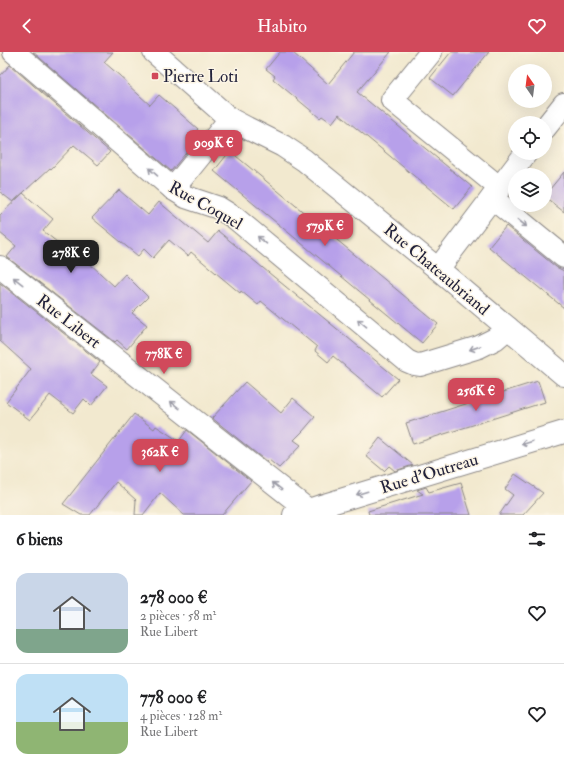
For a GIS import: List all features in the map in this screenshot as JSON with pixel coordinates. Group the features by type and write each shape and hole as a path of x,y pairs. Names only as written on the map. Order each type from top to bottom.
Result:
{"street":[{"name":"Rue Coquel","path":"14,52 173,189 186,197 219,208 236,218 407,361 420,365 427,364 479,347 495,339 508,328"},
{"name":"Rue Chateaubriand","path":"154,52 230,119 283,146 304,160 438,269 564,375"},
{"path":"431,52 392,100 496,193 564,257"},
{"path":"552,119 564,104"},
{"path":"173,189 230,119"},
{"path":"438,269 521,160"},
{"name":"Rue Libert","path":"0,266 301,512"},
{"name":"Rue d'Outreau","path":"301,512 564,432"}],"building":[{"path":"33,52 113,52 104,62 150,105 159,95 198,129 189,139 194,143 171,171"},
{"path":"280,52 292,52 328,84 354,52 391,52 357,92 472,187 454,209 339,114 332,123 322,116 320,118 273,79 275,76 266,69"},
{"path":"451,52 489,52 453,96 430,78"},
{"path":"10,65 110,152 98,165 74,145 51,169 50,168 13,202 0,192 0,76"},
{"path":"230,151 438,324 422,343 214,171"},
{"path":"564,172 564,212 552,203 552,187"},
{"path":"119,190 148,215 159,202 208,243 218,231 398,379 382,397 333,356 328,362 315,351 317,347 261,301 258,305 241,291 240,293 191,252 188,256 169,240 153,258 144,249 138,256 92,218"},
{"path":"23,193 53,219 43,231 71,253 74,249 114,286 125,274 148,297 132,313 147,325 127,349 117,340 115,342 7,257 16,246 0,233 0,215"},
{"path":"506,226 556,267 564,271 564,308 489,247"},
{"path":"0,283 100,362 91,374 107,386 91,406 84,399 73,413 50,395 30,420 6,402 31,369 0,341"},
{"path":"538,381 545,402 413,444 406,423"},
{"path":"245,382 281,413 293,398 315,417 294,440 301,445 279,468 269,460 267,462 212,418"},
{"path":"134,414 154,429 156,426 179,441 187,430 251,481 222,515 184,515 160,493 143,515 135,515 136,500 116,482 90,515 81,515 63,504"},
{"path":"380,438 413,465 395,471 389,466 384,471 366,456"},
{"path":"515,474 543,493 523,515 499,515 513,495 505,489"},
{"path":"461,483 471,515 369,515 368,511 423,494 417,490 426,487 429,492"}],"place":[{"name":"Pierre Loti","path":"155,76"}]}
